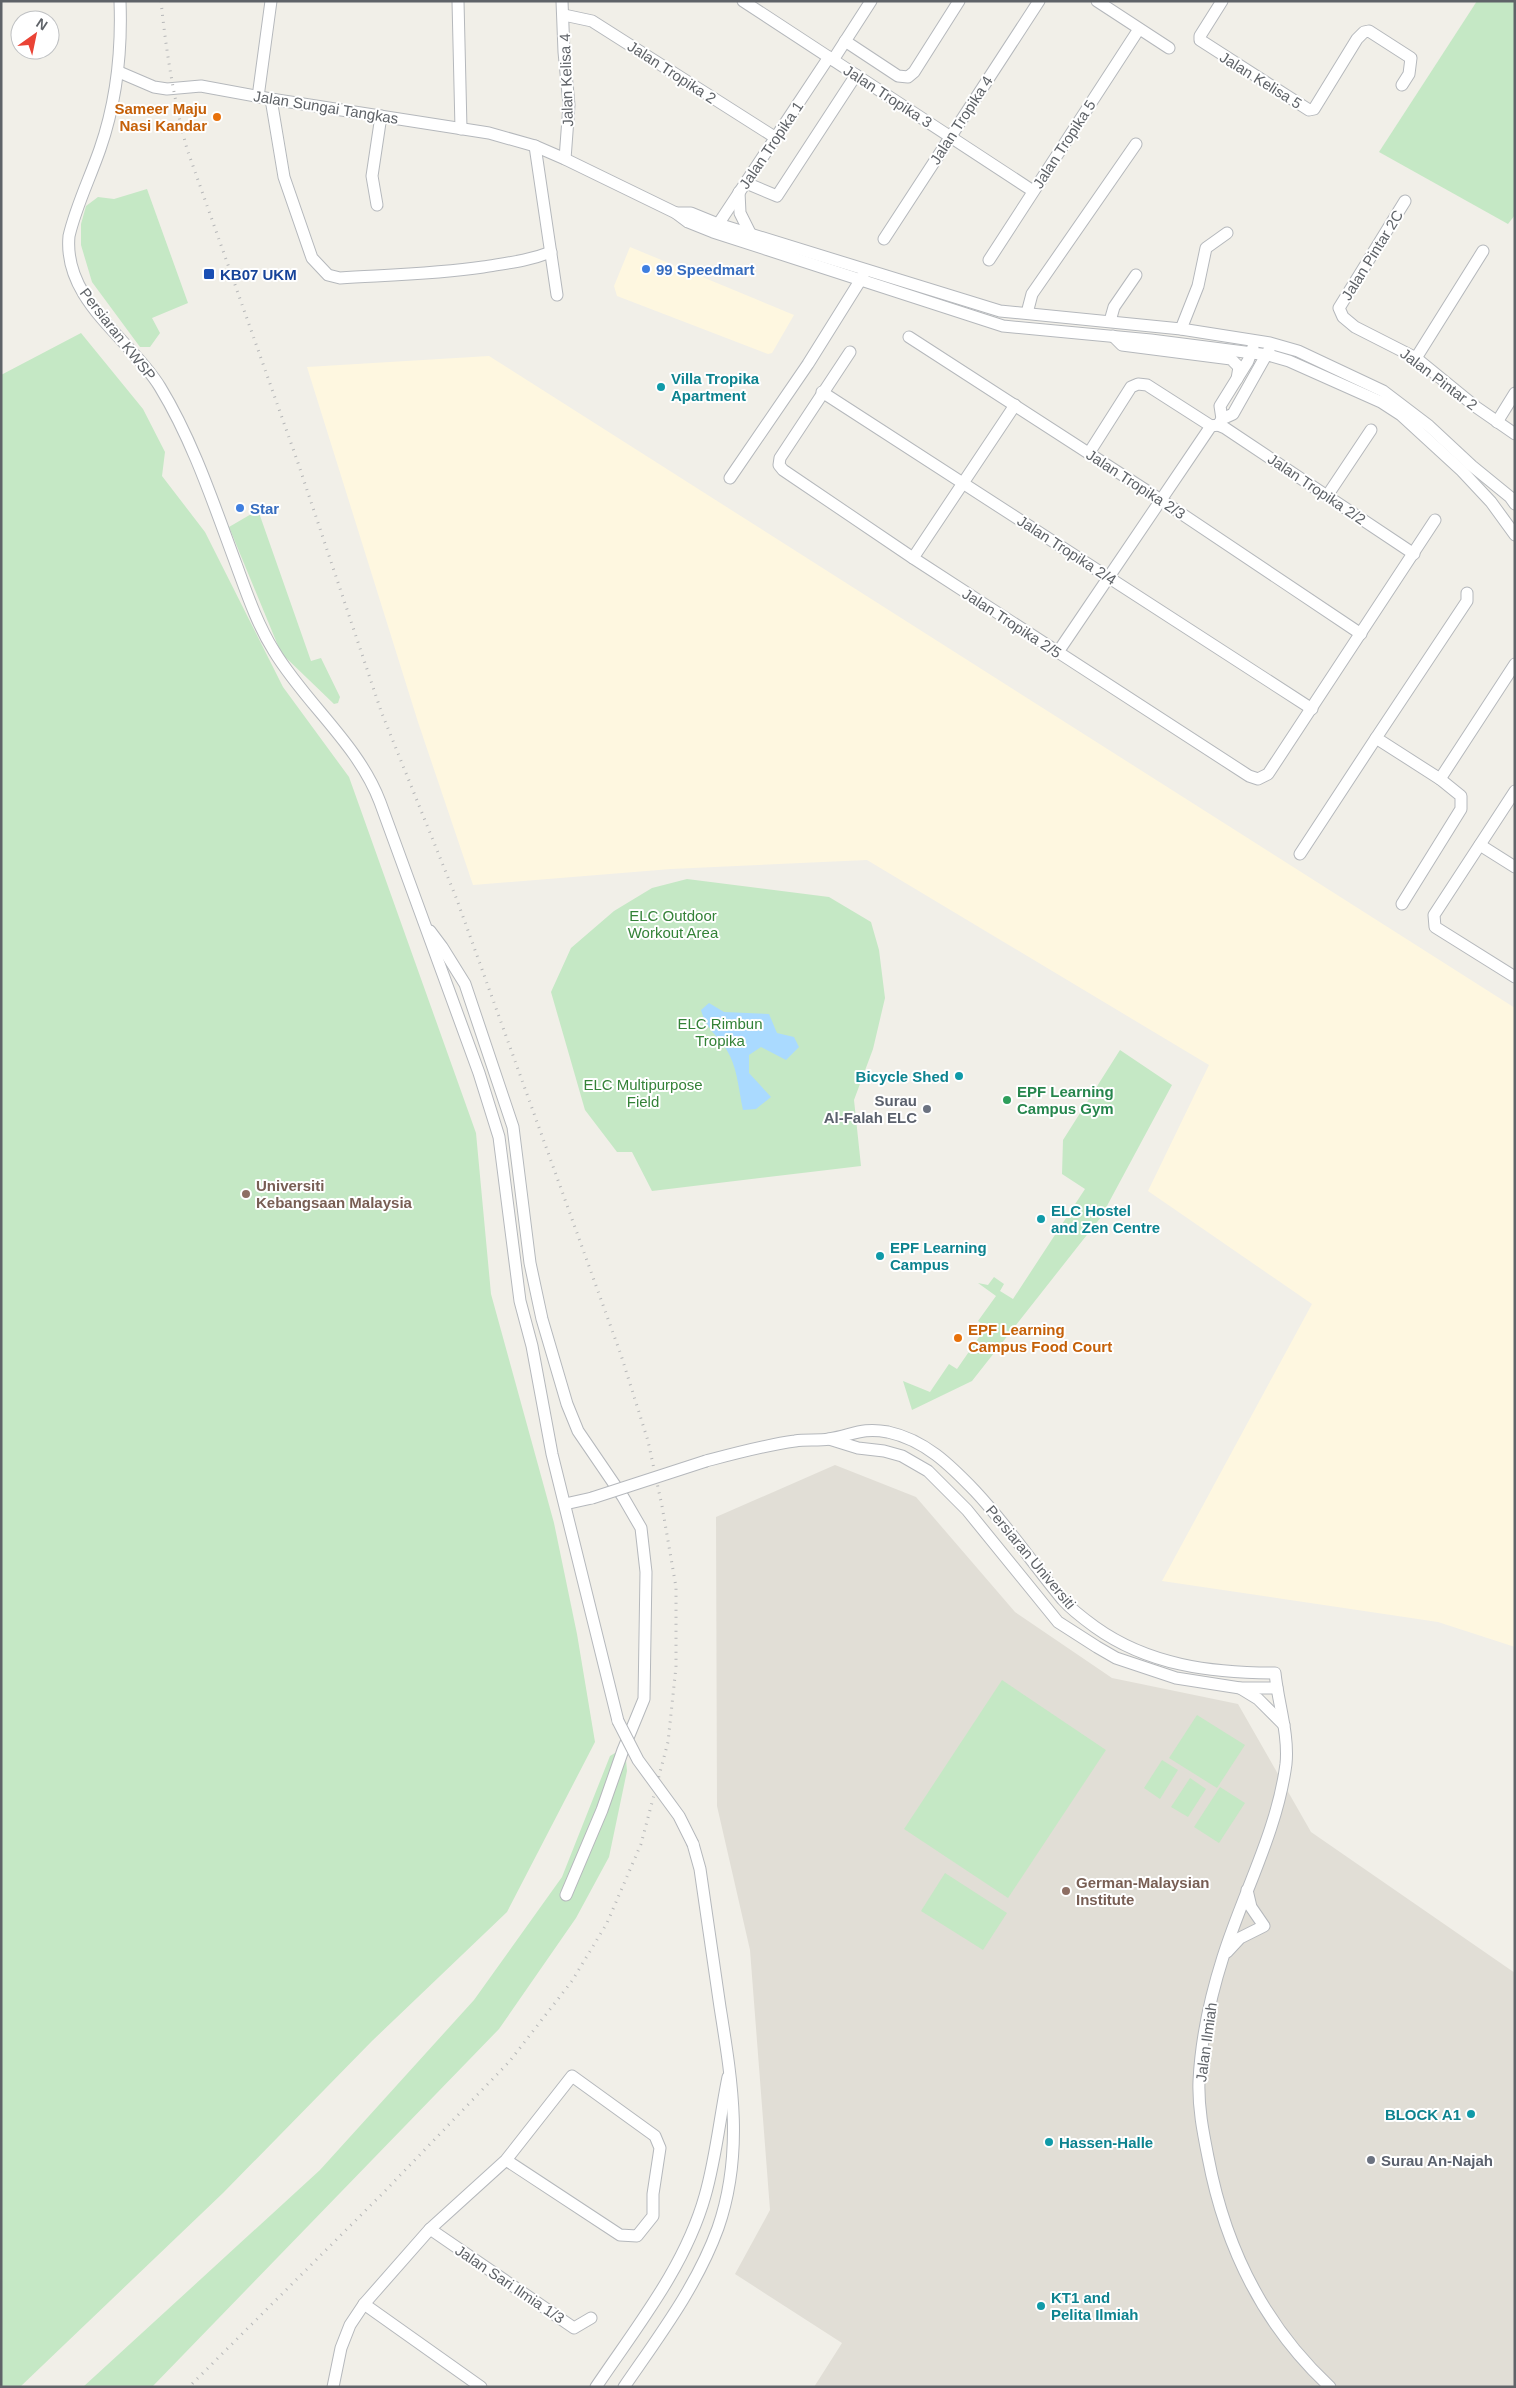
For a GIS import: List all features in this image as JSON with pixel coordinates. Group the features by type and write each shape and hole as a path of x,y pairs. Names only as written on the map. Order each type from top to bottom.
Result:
{"street":[{"name":"Persiaran KWSP","path":"120,1 119,72 112,107 100,148 71,228 68,246 76,280 90,302 154,379 172,410 214,507 250,601 274,652 368,774 479,1074 499,1137 520,1301 532,1346 552,1454 618,1721 638,1760 679,1816 693,1844 700,1869 734,2099 734,2144 728,2190 718,2228 677,2311 624,2387"},
{"path":"258,96 271,1"},
{"path":"458,1 462,129"},
{"name":"Jalan Kelisa 4","path":"562,1 569,105 565,159"},
{"name":"Jalan Tropika 3","path":"743,1 1033,191"},
{"name":"Jalan Tropika 1","path":"715,228 831,59 845,42 871,1"},
{"path":"845,42 898,76 908,77 914,72 959,1"},
{"name":"Jalan Tropika 4","path":"884,239 1039,1"},
{"path":"1096,1 1169,48"},
{"name":"Jalan Kelisa 5","path":"1217,3 1200,40 1278,92 1309,110 1314,109 1357,39 1364,32 1369,32 1411,58 1409,74 1402,85"},
{"name":"Jalan Tropika 2","path":"564,15 592,21 776,138"},
{"name":"Jalan Tropika 5","path":"989,260 1139,29"},
{"name":"Jalan Sungai Tangkas","path":"119,72 154,87 167,89 193,85 489,133 539,148 565,159 676,213"},
{"path":"676,213 697,215 714,212 740,192 777,196 856,75"},
{"path":"271,99 278,146 288,189 312,258 328,275 340,278 456,271 533,260 551,252"},
{"path":"377,205 372,176 381,116"},
{"path":"1028,313 1032,294 1136,144"},
{"path":"539,148 557,295"},
{"path":"740,192 740,213 750,233"},
{"name":"Jalan Pintar 2C","path":"1340,308 1405,202"},
{"path":"676,213 688,222 750,233 1000,310 1181,329 1253,347"},
{"path":"697,215 715,228 860,281 1003,326 1298,351 1383,392 1429,426 1472,466 1513,498"},
{"path":"1181,329 1198,286 1206,248 1227,232"},
{"path":"1416,358 1483,251"},
{"path":"730,478 808,364 868,268"},
{"path":"1110,321 1114,307 1136,275"},
{"name":"Jalan Pintar 2","path":"1340,308 1343,317 1355,327 1416,358 1515,434"},
{"path":"1113,336 1122,345 1231,359 1239,367 1237,380"},
{"name":"Jalan Tropika 2/3","path":"910,337 1161,500 1361,634"},
{"path":"1217,424 1220,406 1237,380 1253,347"},
{"path":"1058,652 1161,500 1217,424 1233,414 1269,349"},
{"path":"1269,349 1289,361 1381,402 1401,415 1462,471 1491,502 1515,535"},
{"path":"822,392 850,352"},
{"name":"Jalan Tropika 2/2","path":"1089,453 1131,388 1138,384 1147,385 1225,428 1414,554"},
{"name":"Jalan Tropika 2/5","path":"822,392 780,458 779,465 913,558 1249,776 1258,779 1268,774 1312,709"},
{"name":"Jalan Tropika 2/4","path":"822,392 1312,709"},
{"path":"1498,422 1515,393"},
{"path":"913,558 1015,405"},
{"path":"1327,496 1371,430"},
{"path":"1312,709 1435,520"},
{"path":"1300,854 1467,601 1467,593"},
{"path":"1440,779 1515,664"},
{"path":"1378,734 1461,796 1461,809 1402,904"},
{"path":"1515,791 1434,915 1435,927 1515,978"},
{"path":"1480,845 1515,868"},
{"path":"424,924 442,946 465,984 510,1119 517,1152 530,1263 542,1320 567,1404 578,1431 624,1497 641,1528 646,1572 644,1699 623,1750 602,1810 566,1895"},
{"name":"Persiaran Universiti","path":"565,1504 592,1498 746,1450 805,1439 829,1439 859,1430 874,1430 906,1438 941,1457 960,1475 1018,1541 1064,1601 1106,1635 1160,1660 1215,1671 1275,1673"},
{"name":"Persiaran Universiti","path":"829,1439 858,1448 893,1453 916,1463 947,1490 1002,1551 1049,1612 1070,1631 1116,1658 1176,1678 1240,1688 1277,1688"},
{"name":"Jalan Ilmiah","path":"1275,1673 1284,1725 1286,1763 1278,1805 1266,1843 1223,1956 1204,2030 1199,2083 1201,2119 1212,2182 1228,2236 1244,2273 1262,2306 1289,2345 1330,2387"},
{"path":"1240,1688 1258,1699 1284,1725"},
{"path":"1223,1956 1240,1938 1264,1926 1251,1907 1247,1890"},
{"path":"596,2387 667,2282 683,2252 705,2196 730,2065"},
{"path":"333,2387 341,2348 350,2326 364,2304 430,2229 506,2160 572,2076 655,2136 660,2148 653,2194 653,2216 637,2236 620,2235 506,2160"},
{"name":"Jalan Sari Ilmia 1/3","path":"430,2229 574,2328 591,2318"},
{"path":"364,2304 481,2387"}],"shaded area":[{"path":"630,247 794,315 772,353 768,354 617,296 614,286"},
{"path":"489,356 1515,1008 1515,1647 1438,1622 1162,1581 1312,1304 1148,1191 1209,1065 867,860 671,869 473,885 418,722 307,367"},
{"name":"German-Malaysian Institute","path":"835,1465 916,1497 1015,1612 1112,1678 1238,1704 1311,1832 1515,1973 1515,2387 814,2387 842,2343 735,2274 770,2210 750,1950 717,1806 716,1517"}],"green space":[{"path":"1477,1 1515,1 1515,215 1508,224 1379,152"},
{"path":"147,189 188,303 152,318 160,333 150,347 140,347 92,282 81,245 81,224 86,206 98,197 114,199"},
{"name":"Universiti Kebangsaan Malaysia","path":"81,333 143,409 165,452 162,476 205,532 283,687 349,777 476,1133 491,1294 554,1523 577,1634 595,1742 507,1912 372,2041 223,2193 20,2387 1,2387 1,375"},
{"path":"258,510 311,661 321,658 340,697 338,703 334,704 281,653 229,527"},
{"name":"ELC Rimbun Tropika","path":"687,879 829,897 871,922 879,950 885,998 873,1049 854,1100 861,1166 652,1191 632,1152 617,1152 585,1110 551,992 571,948 614,911 652,888"},
{"path":"1120,1050 1172,1085 1101,1217 972,1381 912,1410 903,1381 930,1392 949,1364 957,1369 986,1327 978,1321 996,1296 978,1283 988,1285 994,1277 1004,1284 1000,1291 1013,1299 1085,1189 1062,1174 1063,1140"},
{"path":"1002,1680 1106,1750 1008,1898 904,1829"},
{"path":"1197,1715 1245,1745 1217,1788 1169,1758"},
{"path":"615,1753 626,1760 627,1771 609,1857 576,1918 499,2029 152,2387 83,2387 320,2170 474,2000 562,1877 610,1756"},
{"path":"1162,1760 1178,1770 1160,1799 1144,1788"},
{"path":"1190,1778 1206,1789 1188,1817 1171,1807"},
{"path":"1220,1787 1245,1803 1219,1843 1194,1827"},
{"path":"945,1873 1007,1913 983,1950 921,1911"}],"water":[{"path":"709,1003 724,1012 769,1014 777,1033 794,1037 799,1047 786,1060 761,1047 749,1055 749,1073 771,1097 756,1109 743,1110 733,1062 723,1044 710,1029 701,1010"}],"railway":[{"path":"161,1 171,75 187,149 297,460 381,711 457,900 621,1355 648,1441 662,1506 676,1587 676,1667 668,1742 641,1844 607,1923 572,1981 509,2062 386,2190 189,2387"}],"place":[{"name":"Sameer Maju Nasi Kandar","path":"217,117"},
{"name":"99 Speedmart","path":"646,269"},
{"name":"KB07 UKM","path":"209,274"},
{"name":"Villa Tropika Apartment","path":"661,387"},
{"name":"Star","path":"240,508"},
{"name":"Bicycle Shed","path":"959,1076"},
{"name":"EPF Learning Campus Gym","path":"1007,1100"},
{"name":"Surau Al-Falah ELC","path":"927,1109"},
{"name":"Universiti Kebangsaan Malaysia","path":"246,1194"},
{"name":"ELC Hostel and Zen Centre","path":"1041,1219"},
{"name":"EPF Learning Campus","path":"880,1256"},
{"name":"EPF Learning Campus Food Court","path":"958,1338"},
{"name":"German-Malaysian Institute","path":"1066,1891"},
{"name":"BLOCK A1","path":"1471,2114"},
{"name":"Hassen-Halle","path":"1049,2142"},
{"name":"Surau An-Najah","path":"1371,2160"},
{"name":"KT1 and Pelita Ilmiah","path":"1041,2306"}],"park label":[{"name":"ELC Outdoor Workout Area","path":"673,924"},
{"name":"ELC Multipurpose Field","path":"643,1092"}]}
